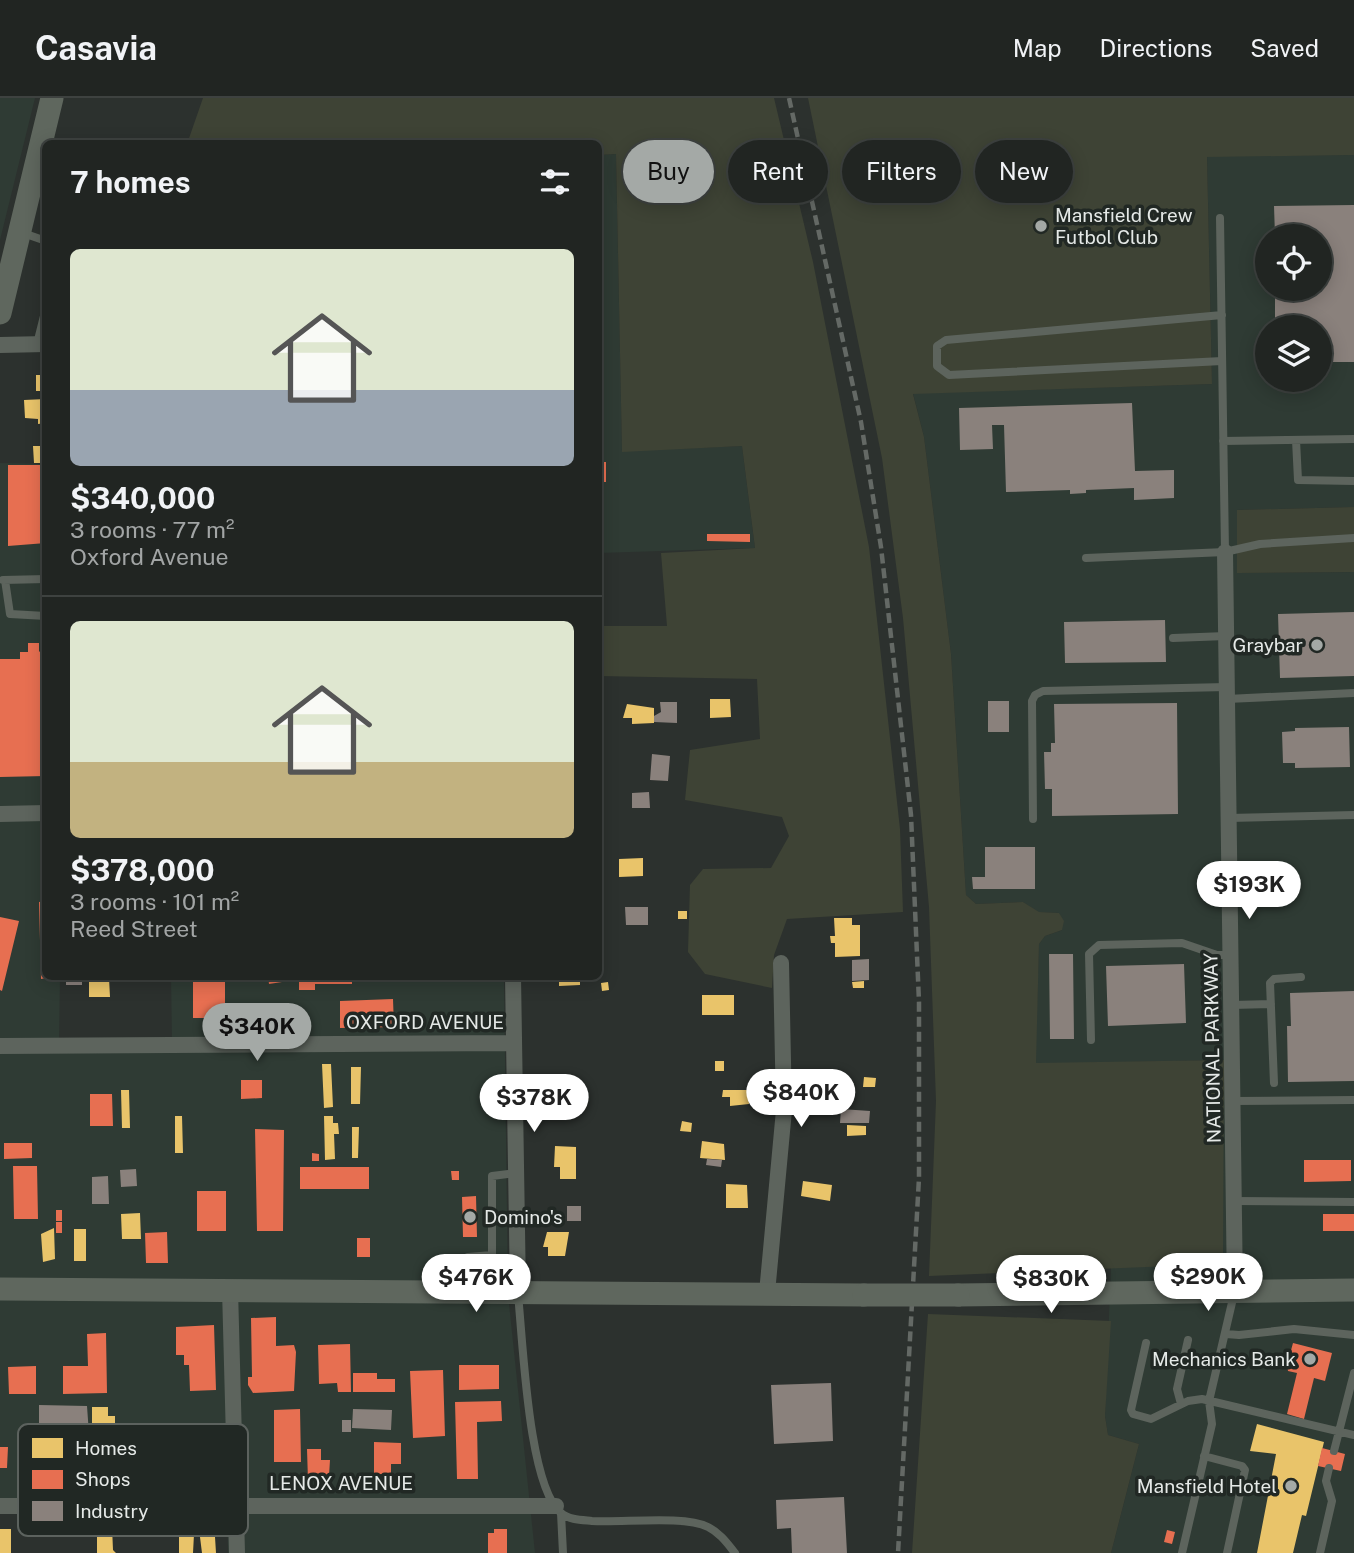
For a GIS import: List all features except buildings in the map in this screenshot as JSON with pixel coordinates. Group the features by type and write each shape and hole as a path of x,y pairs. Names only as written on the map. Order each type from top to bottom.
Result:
{"main road":[{"path":"0,313 52,98"},
{"path":"0,1289 864,1295 1354,1290"}],"street":[{"path":"0,345 41,344"},
{"name":"NATIONAL PARKWAY","path":"1225,552 1235,1291"},
{"path":"0,814 42,813"},
{"path":"766,1293 784,1110 781,963"},
{"path":"513,980 518,1292"},
{"name":"OXFORD AVENUE","path":"0,1045 514,1043"},
{"path":"230,1289 234,1424"},
{"name":"LENOX AVENUE","path":"248,1504 558,1509"},
{"name":"LENOX AVENUE","path":"0,1506 18,1506"}],"lane":[{"path":"1220,218 1225,552"},
{"path":"20,232 42,240"},
{"path":"1222,314 946,340 937,346 937,366 949,375 1222,361"},
{"path":"1223,441 1354,439"},
{"path":"1296,440 1298,480 1354,481"},
{"path":"1087,558 1225,552 1260,544 1354,538"},
{"path":"42,579 3,580 10,614 42,616"},
{"path":"1173,638 1226,636"},
{"path":"1033,819 1032,701 1035,695 1043,691 1354,693"},
{"path":"1229,818 1354,815"},
{"path":"1091,1040 1089,954 1099,945 1182,943 1217,955 1232,955"},
{"path":"1273,1083 1271,980 1301,977"},
{"path":"1232,1005 1271,1004"},
{"path":"1234,1101 1354,1100"},
{"path":"467,1293 468,1257 492,1255 492,1176 516,1173"},
{"path":"1233,1201 1354,1202"},
{"path":"1182,1553 1212,1423 1209,1401 1235,1291"},
{"path":"518,1292 537,1460 558,1509 563,1553"},
{"path":"1226,1334 1294,1329 1354,1335"},
{"path":"1181,1404 1177,1389 1188,1340"},
{"path":"1146,1343 1131,1410 1133,1414 1152,1419 1195,1399 1354,1435"},
{"path":"1334,1451 1354,1373"},
{"path":"1204,1456 1242,1466 1245,1470 1227,1553"},
{"path":"1320,1553 1332,1500 1326,1480 1329,1468"},
{"path":"558,1509 570,1518 595,1521 695,1522 722,1537 735,1553"}],"shaded area":[{"path":"0,98 35,98 0,240"},
{"path":"616,154 622,451 742,446 755,548 602,553 602,155"},
{"path":"1354,155 1354,507 1237,510 1238,573 1354,572 1354,1553 1111,1553 1139,1444 1108,1435 1105,1416 1111,1267 1219,1263 1223,1060 1035,1064 1039,944 1045,936 1062,930 1059,913 1038,912 1023,902 976,904 966,895 951,654 924,437 913,393 1212,384 1207,156"},
{"path":"0,463 42,464 42,980 60,980 59,1046 172,1044 171,980 504,980 508,1294 535,1553 228,1553 228,1536 248,1536 248,1424 18,1424 18,1498 0,1498"}],"green space":[{"path":"203,98 774,98 784,140 728,140 728,203 799,203 869,547 900,829 903,912 787,919 774,955 772,988 705,974 688,952 690,885 703,869 771,868 789,836 782,817 685,800 690,750 760,739 757,679 602,676 602,626 667,626 661,553 755,548 742,446 622,452 616,154 602,155 602,140 188,140"},
{"path":"808,98 1354,98 1354,155 1207,157 1212,384 913,394 924,437 951,654 966,895 976,904 1023,902 1039,912 1059,913 1064,921 1062,930 1045,936 1039,944 1036,1063 1224,1060 1223,1253 1219,1264 929,1276 936,1101 929,907 903,618 882,458 828,195 828,140 817,140"},
{"path":"1354,507 1354,572 1237,573 1237,510"},
{"path":"928,1314 1111,1321 1105,1416 1108,1435 1139,1444 1111,1553 912,1553"}],"railway":[{"path":"789,98 861,422 881,547 911,815 919,1002 919,1178 898,1553"}],"place":[{"name":"Mansfield Crew Futbol Club","path":"1041,226"},
{"name":"Graybar","path":"1317,645"},
{"name":"Domino's","path":"470,1217"},
{"name":"Mechanics Bank","path":"1310,1359"},
{"name":"Mansfield Hotel","path":"1291,1486"}]}
